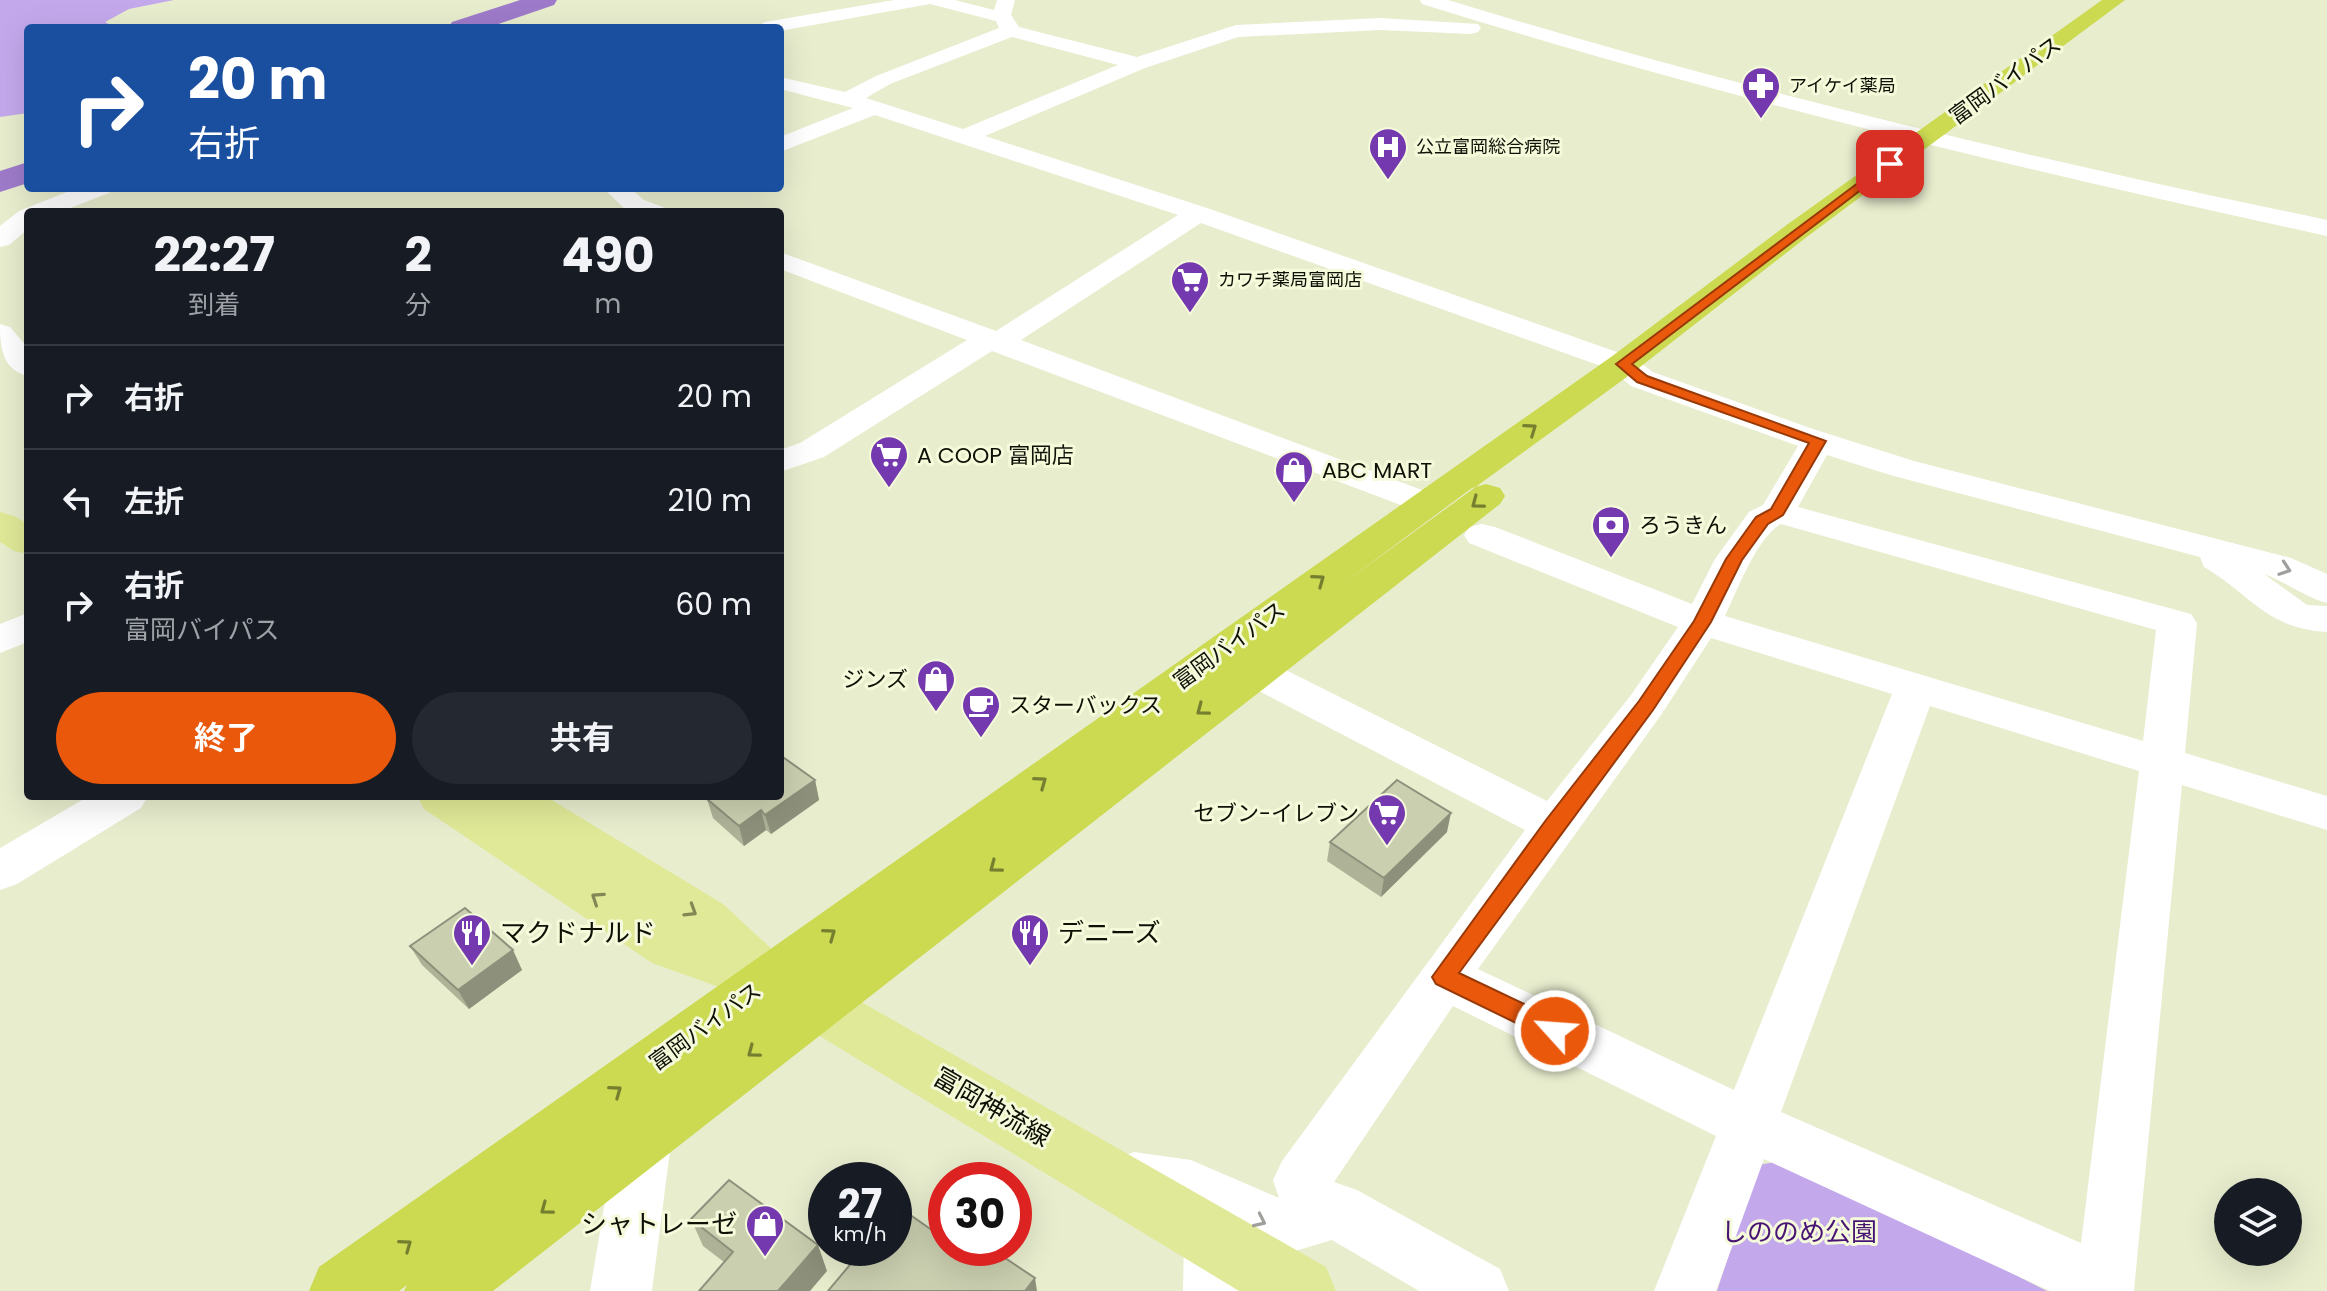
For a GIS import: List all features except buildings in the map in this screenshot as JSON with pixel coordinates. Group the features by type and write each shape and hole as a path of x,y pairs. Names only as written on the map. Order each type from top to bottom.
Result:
{"highway":[{"name":"富岡バイパス","path":"343,1291 791,992 1254,671 1633,372 1940,139 2115,0"},
{"name":"富岡バイパス","path":"1940,139 2142,0"},
{"name":"富岡バイパス","path":"438,1291 644,1135 791,992 1426,503 1633,372"}],"main road":[{"path":"0,491 24,506"},
{"path":"0,524 24,539"},
{"path":"448,800 671,947 791,992"},
{"path":"512,800 704,919 791,992"},
{"name":"富岡神流線","path":"791,992 1107,1174 1214,1265 1302,1291"}],"street":[{"path":"784,25 926,0"},
{"path":"935,0 981,14 1005,15 1102,54 1133,54 1243,31 1380,24 1473,28 1498,22"},
{"path":"1429,0 1663,71 2177,197 2327,228"},
{"path":"1243,31 1240,27 1248,21 1280,9 1374,19 1380,24"},
{"path":"848,99 883,80 970,49 1005,15"},
{"path":"1180,32 1206,39"},
{"path":"963,137 1133,54"},
{"path":"784,84 848,99 870,109 1198,213 1810,439 1902,468 2278,566 2302,575 2327,591"},
{"path":"784,143 870,109"},
{"path":"48,208 90,192"},
{"path":"632,204 660,192"},
{"path":"784,460 812,450 1198,213"},
{"path":"0,239 24,219"},
{"path":"784,262 1426,503"},
{"path":"0,333 24,362"},
{"path":"1315,1216 1302,1180 1554,825 1646,705 1702,622 1734,559 1762,520 1777,512 1810,439"},
{"path":"1444,977 1750,1125 2112,1288 2177,623 1777,512"},
{"path":"1482,535 1702,622 2327,813"},
{"path":"2184,543 2235,567 2254,582 2268,601 2287,613 2327,619"},
{"path":"0,640 24,628"},
{"path":"1254,671 1554,825"},
{"path":"1685,1291 1916,687"},
{"path":"0,871 118,800"},
{"path":"621,1291 644,1135"},
{"path":"1107,1174 1191,1188 1275,1228 1336,1210 1478,1291"}],"green space":[{"path":"0,0 174,0 129,9 105,22 109,24 24,24 24,114 0,117"},
{"name":"しののめ公園","path":"1788,1160 2047,1291 1717,1291 1758,1165"}],"waterway":[{"path":"473,24 545,0"},
{"path":"0,182 24,173"}],"place":[{"name":"アイケイ薬局","path":"1761,120"},
{"name":"公立富岡総合病院","path":"1388,181"},
{"name":"カワチ薬局富岡店","path":"1190,314"},
{"name":"A COOP 富岡店","path":"889,489"},
{"name":"ABC MART","path":"1294,504"},
{"name":"ろうきん","path":"1611,559"},
{"name":"ジンズ","path":"936,713"},
{"name":"スターバックス","path":"981,739"},
{"name":"セブン-イレブン","path":"1387,847"},
{"name":"マクドナルド","path":"472,967"},
{"name":"デニーズ","path":"1030,967"},
{"name":"シャトレーゼ","path":"765,1258"}],"route":[{"path":"1555,1031 1444,977 1646,705 1702,622 1734,559 1762,520 1777,512 1818,441 1642,379 1623,364 1890,164"}]}
